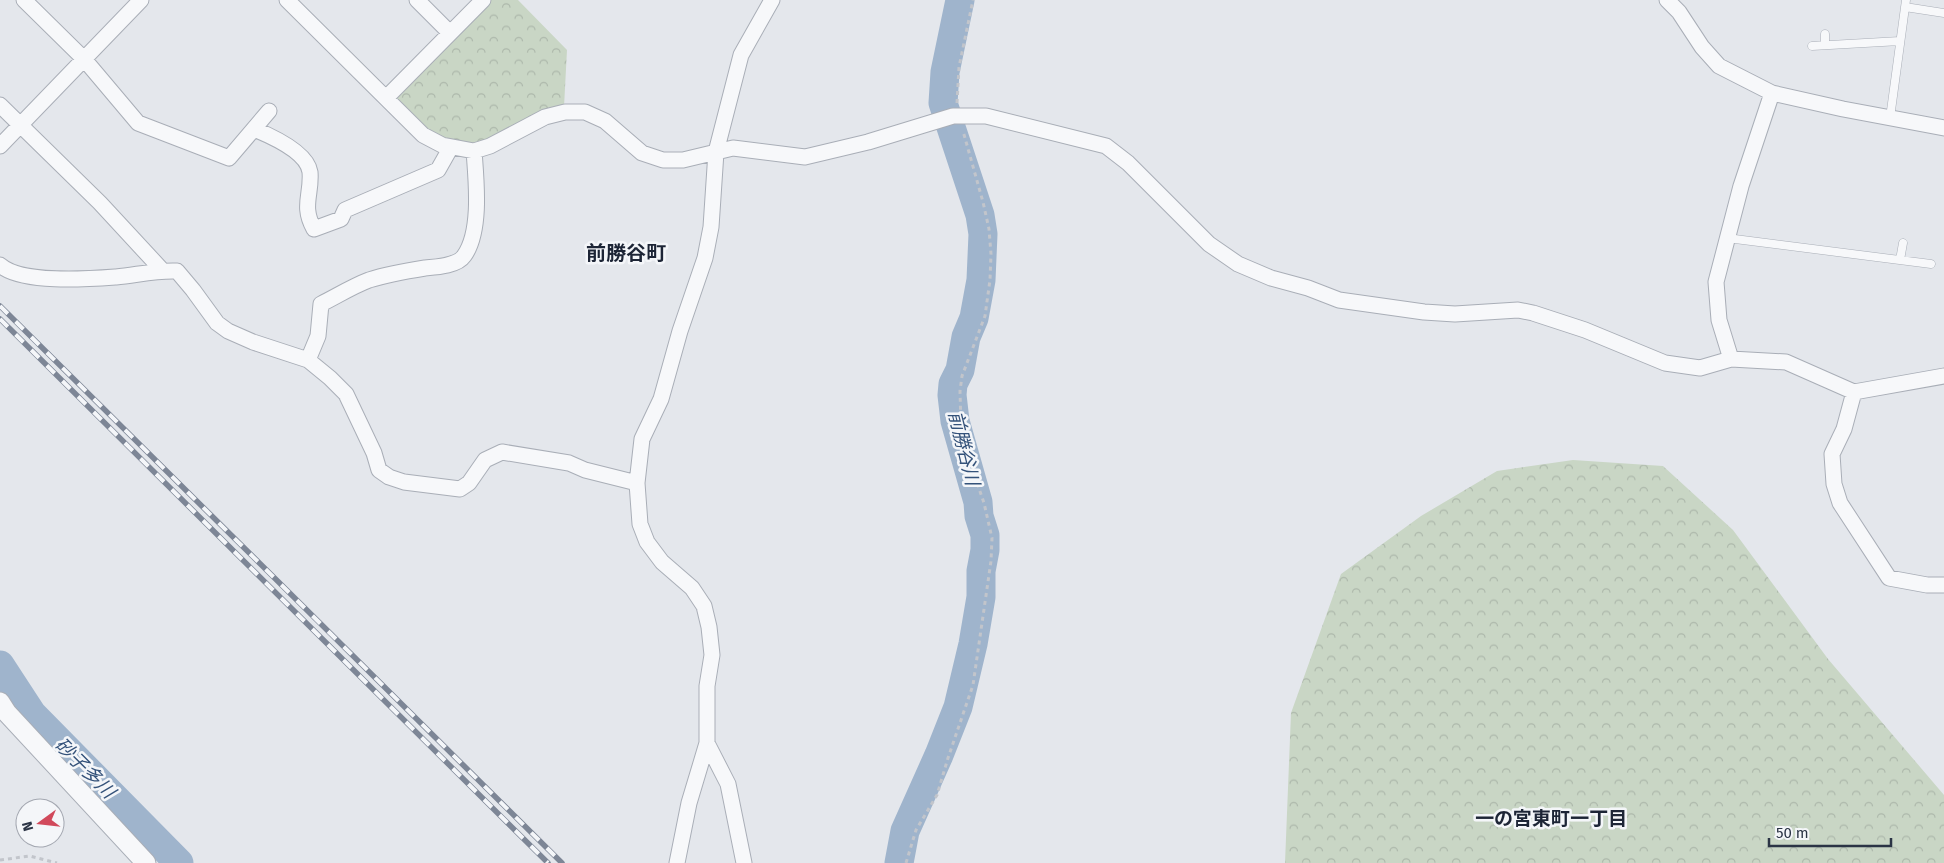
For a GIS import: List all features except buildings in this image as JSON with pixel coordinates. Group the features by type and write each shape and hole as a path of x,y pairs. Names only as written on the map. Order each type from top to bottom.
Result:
{"street":[{"path":"24,0 84,59 138,123 228,158 269,111"},
{"path":"0,146 140,0"},
{"path":"287,0 423,135 442,145 474,151 490,146 544,117 565,112 584,112 604,121 642,153 663,160 683,160 733,148 805,157 868,142 955,111 986,116 1106,146 1128,163 1209,244 1238,264 1270,278 1308,288 1339,300 1424,312 1456,314 1518,310 1533,312 1585,330 1665,363 1700,368 1731,359 1786,362 1854,392 1944,376"},
{"path":"417,0 450,33"},
{"path":"386,98 482,0"},
{"path":"677,863 689,803 707,743 707,686 712,655 710,627 704,606 692,588 662,562 647,542 640,524 637,483 642,439 661,398 680,331 705,258 711,227 716,152 742,55 772,0"},
{"path":"1667,0 1679,12 1702,47 1719,66 1772,93 1944,128"},
{"path":"1731,359 1718,320 1716,282 1741,186 1772,93"},
{"path":"0,105 100,203 162,270"},
{"path":"254,129 282,142 307,164 310,173 307,204 308,219 314,229 341,218 345,210 438,170 451,147"},
{"path":"308,360 318,336 322,304 368,280 389,274 442,266 458,261 464,256 472,238 478,198 474,151"},
{"path":"0,265 16,274 33,277 117,277 162,270 177,271 194,290 217,323 228,331 253,342 308,360 330,378 346,394 380,470 388,477 404,482 460,489 470,483 485,460 502,452 569,463 585,470 637,483"},
{"path":"1854,392 1844,429 1832,454 1834,484 1840,503 1889,578 1927,586 1944,585"},
{"path":"0,702 7,713 146,863"},
{"path":"707,743 728,784 744,863"}],"lane":[{"path":"1890,118 1905,4 1944,13"},
{"path":"1825,34 1825,46"},
{"path":"1812,46 1900,41"},
{"path":"1727,238 1931,264"},
{"path":"1900,260 1903,243"}],"path":[{"path":"955,111 959,67 973,0"},
{"path":"906,863 916,830 938,795 948,758 974,685 991,561 992,538 984,503 965,448 961,425 960,391 962,376 985,316 990,280 991,254 989,228 963,130"},
{"path":"0,860 30,856 57,863"}],"green space":[{"path":"485,0 518,0 567,50 564,107 486,144 442,141 422,127 384,88"},
{"path":"1573,460 1663,466 1733,530 1828,659 1944,795 1944,863 1285,863 1291,713 1341,574 1421,516 1497,471"}],"waterway":[{"name":"前勝谷川","path":"899,863 905,831 958,707 973,644 981,597 981,571 985,550 985,535 979,516 978,502 955,421 952,395 953,384 960,370 966,337 974,318 981,280 983,234 980,215 943,103 945,72 960,0"},
{"name":"砂子多川","path":"0,665 32,714 179,863"}],"railway":[{"path":"0,306 562,863"},
{"path":"0,319 548,863"}],"district":[{"name":"前勝谷町","path":"626,253"},
{"name":"一の宮東町一丁目","path":"1551,818"}]}
